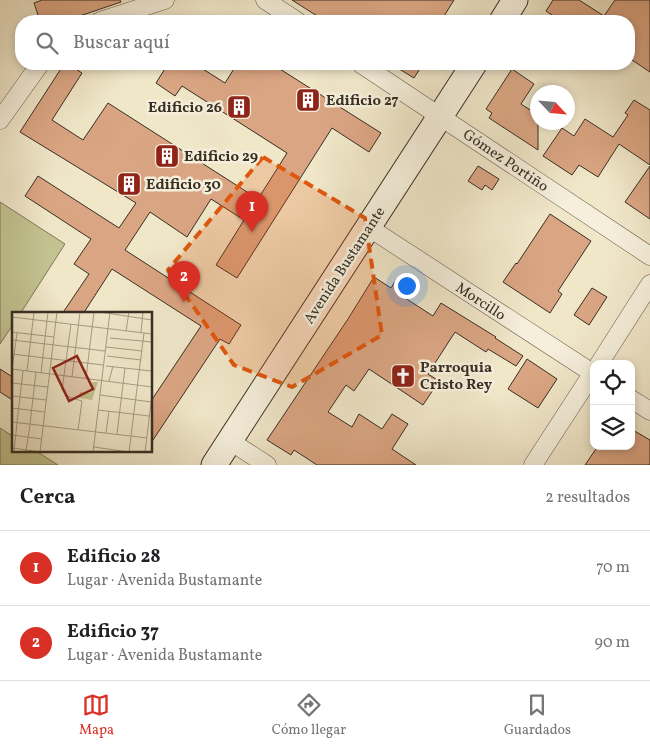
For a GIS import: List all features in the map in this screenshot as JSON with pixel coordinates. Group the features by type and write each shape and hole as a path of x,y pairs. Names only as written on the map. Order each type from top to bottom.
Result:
{"main road":[{"path":"506,15 516,0"},
{"name":"Avenida Bustamante","path":"214,465 470,70"}],"street":[{"path":"119,15 165,0"},
{"path":"265,0 288,15"},
{"path":"0,120 36,70"},
{"name":"Gómez Portiño","path":"370,70 650,256"},
{"name":"Morcillo","path":"368,227 590,368"},
{"path":"602,360 650,284"},
{"path":"533,465 590,379"},
{"path":"635,402 650,411"},
{"path":"230,441 267,465"}],"highlighted area":[{"path":"263,157 365,218 382,335 292,387 234,365 168,270"}],"green space":[{"path":"0,202 65,244 21,312 12,312 12,326 0,344"},
{"path":"0,428 12,436 12,452 38,452 58,465 0,465"}],"building":[{"path":"42,0 120,0 121,2 83,15 38,15 34,3"},
{"path":"292,0 454,0 445,15 316,15"},
{"path":"553,0 579,0 602,15 552,15 546,11"},
{"path":"615,0 650,0 650,72 635,62 635,15 605,15"},
{"path":"60,70 77,70 82,73 52,120 83,140 108,103 258,199 287,153 182,86 175,96 156,83 164,70 204,70 225,83 233,70 281,70 381,133 369,152 332,128 237,278 216,265 244,220 211,199 187,237 150,212 125,250 241,325 229,344 220,339 152,441 152,400 201,326 112,269 84,312 63,312 89,274 74,264 91,239 25,196 38,176 119,228 136,203 20,132"},
{"path":"401,70 419,70 414,78"},
{"path":"511,70 534,84 530,85 530,90 521,104 530,110 530,130 538,130 538,150 489,118 492,113 486,109"},
{"path":"634,100 650,110 650,165 619,144 598,177 579,165 572,175 543,156 561,130 565,130 574,136 585,119 613,137 628,115 625,113"},
{"path":"478,166 499,179 492,190 485,185 482,190 468,181"},
{"path":"650,166 650,219 625,202"},
{"path":"550,214 591,241 558,291 562,294 550,313 503,282"},
{"path":"374,277 391,288 397,278 408,286 402,296 433,316 441,303 523,356 516,366 488,349 486,352 455,332 428,374 439,381 423,405 369,369 354,391 346,385 328,412 352,427 359,414 382,429 392,414 408,424 392,449 416,465 317,465 294,450 291,455 267,440"},
{"path":"592,288 607,297 589,325 574,315"},
{"path":"527,359 557,379 538,408 508,389"},
{"path":"0,369 12,377 12,400 0,392"},
{"path":"635,431 650,440 650,465 585,465 595,450 635,450"}],"place":[{"name":"Edificio 27","path":"308,100"},
{"name":"Edificio 26","path":"239,107"},
{"name":"Edificio 29","path":"167,156"},
{"name":"Edificio 30","path":"129,184"},
{"name":"Edificio 28","path":"252,232"},
{"name":"Edificio 37","path":"184,302"},
{"name":"Parroquia Cristo Rey","path":"403,376"}]}
